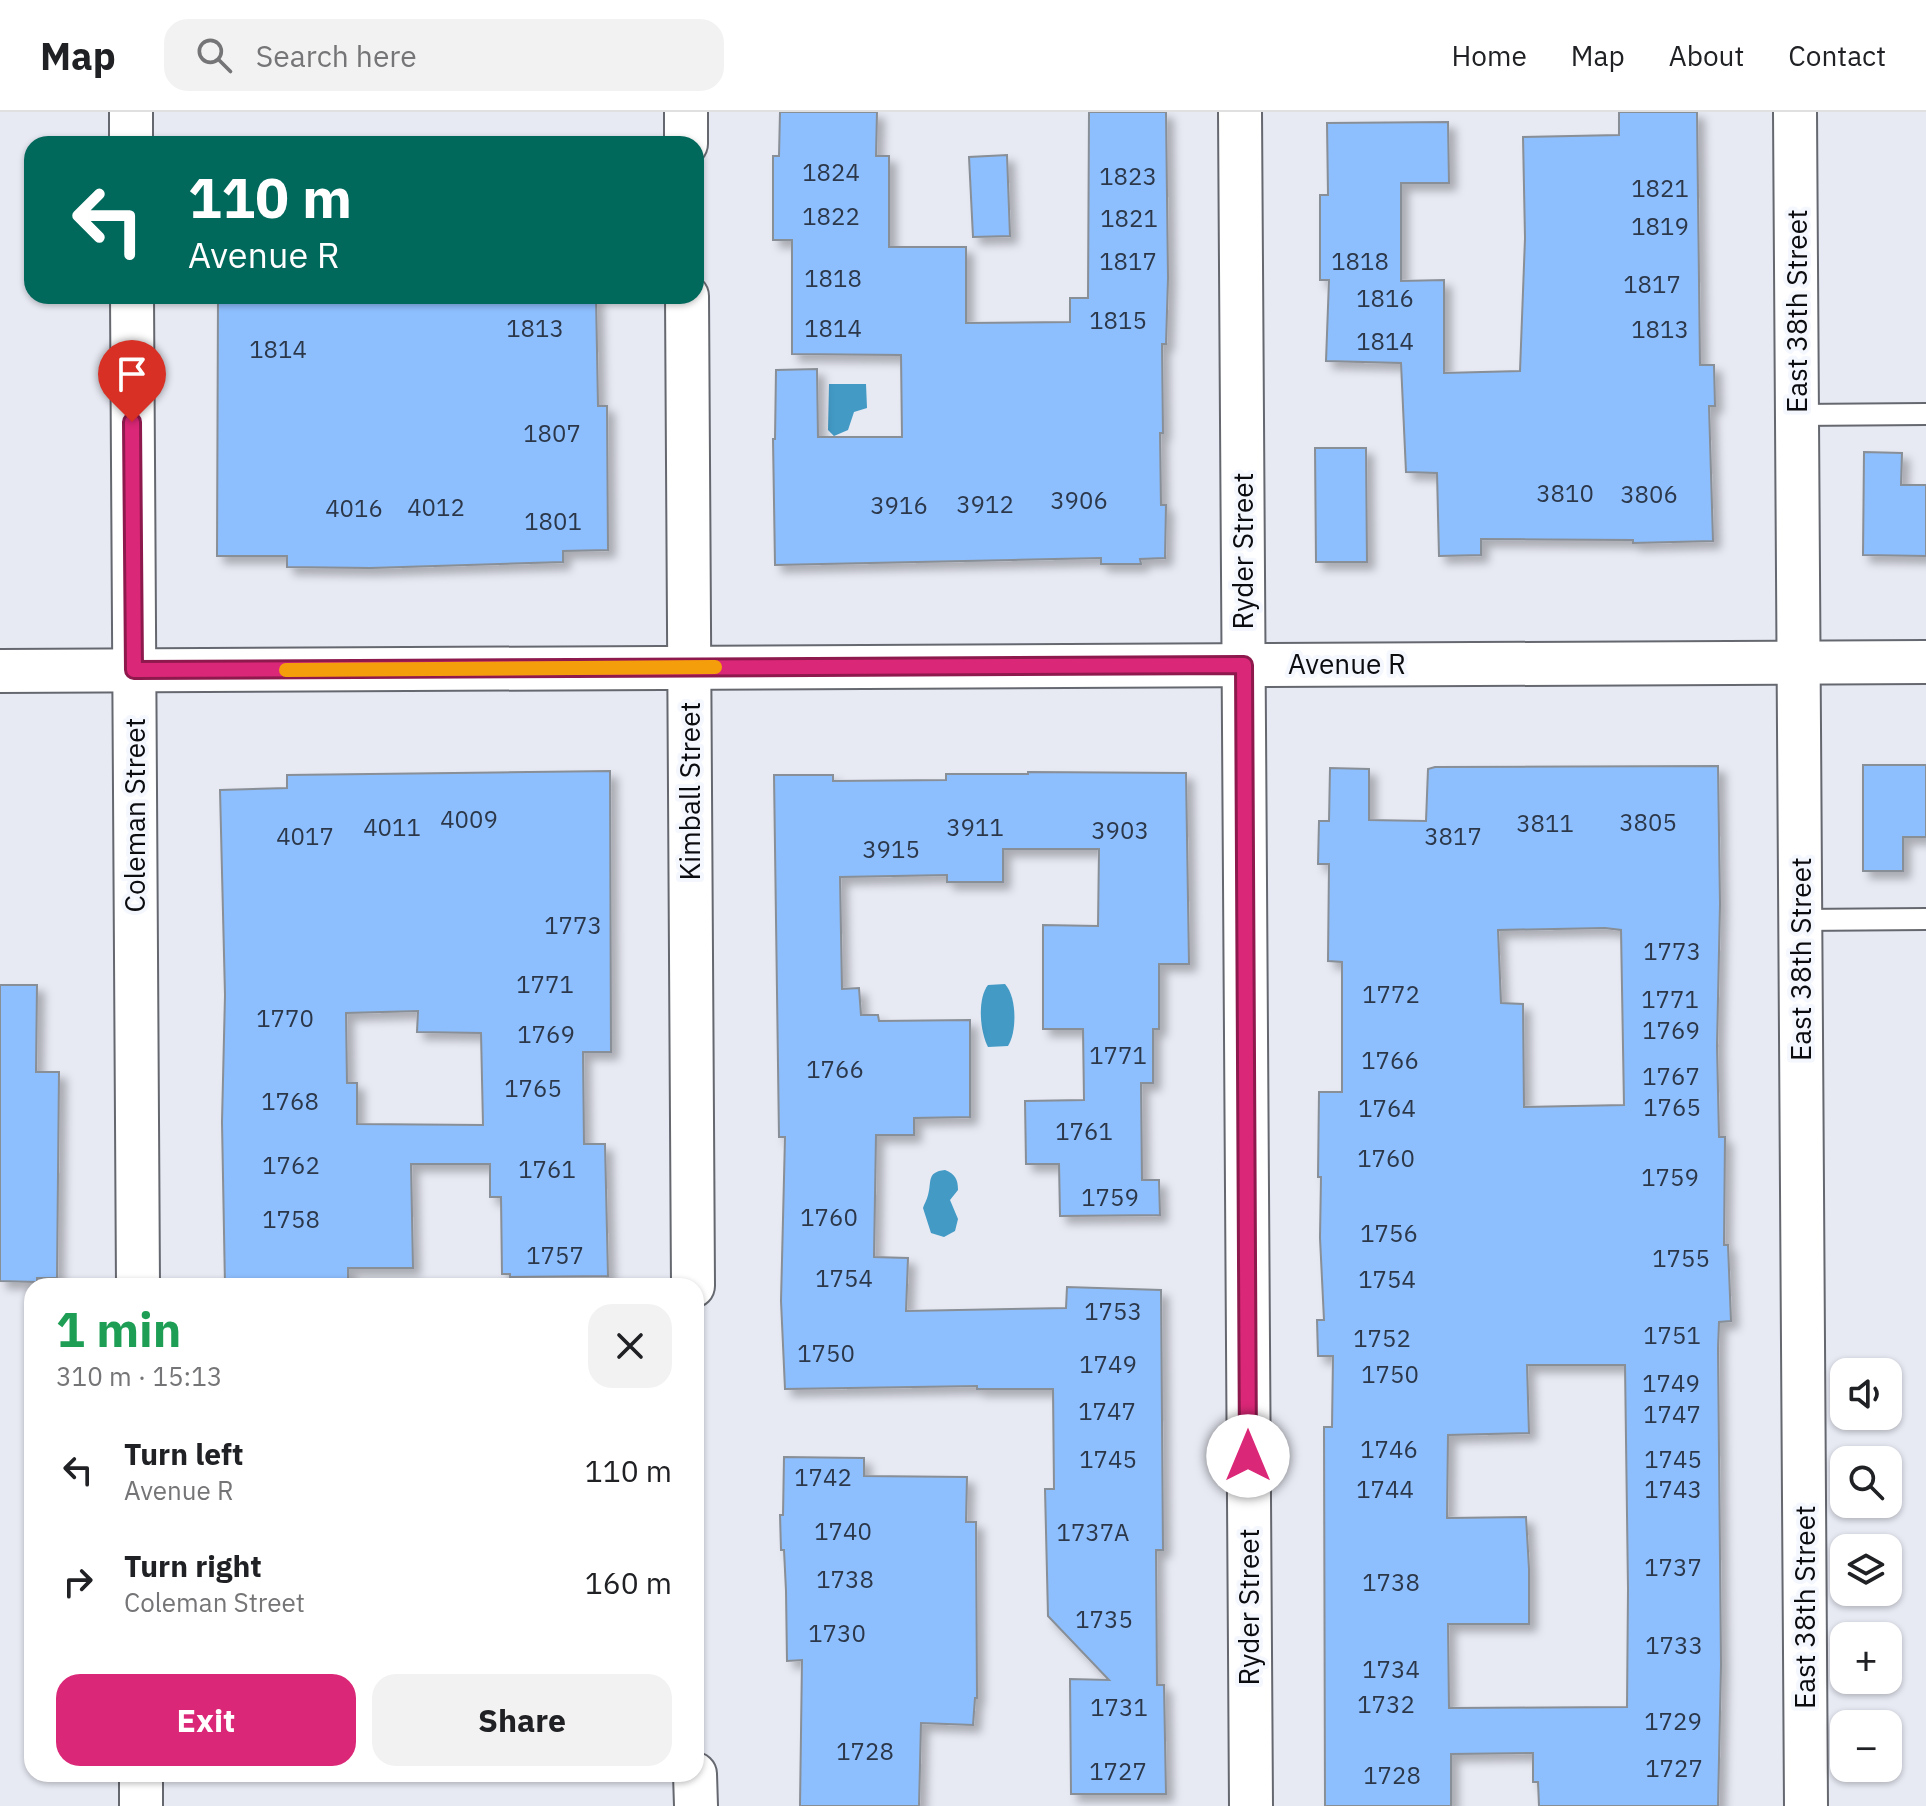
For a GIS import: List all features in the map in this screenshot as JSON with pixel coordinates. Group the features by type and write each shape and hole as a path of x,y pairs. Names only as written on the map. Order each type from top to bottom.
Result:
{"street":[{"path":"131,112 131,136"},
{"path":"686,112 686,136"},
{"name":"Ryder Street","path":"1240,112 1251,1806"},
{"name":"East 38th Street","path":"1795,112 1806,1806"},
{"name":"Coleman Street","path":"132,304 138,1278"},
{"name":"Kimball Street","path":"687,304 693,1278"},
{"name":"Avenue R","path":"0,671 1926,662"},
{"path":"141,1782 141,1806"},
{"path":"695,1782 696,1806"}],"lane":[{"path":"1797,415 1926,414"},
{"path":"1800,920 1926,919"}],"water":[{"path":"829,384 866,384 867,408 854,412 848,430 834,436 828,430"},
{"path":"1005,984 1014,1006 1011,1040 1008,1046 988,1047 982,1024 982,998 988,985"},
{"path":"945,1170 954,1175 957,1183 958,1190 950,1200 958,1219 955,1231 944,1237 931,1233 923,1208 932,1175"}],"building":[{"path":"780,112 877,112 876,156 889,156 889,247 966,247 966,323 1070,322 1070,298 1088,298 1089,112 1166,112 1168,278 1166,344 1162,344 1163,433 1160,433 1161,505 1166,505 1165,558 1140,559 1141,564 1101,564 1101,558 775,565 773,439 776,370 817,369 818,437 902,437 901,355 792,354 792,240 773,240 773,156 779,156"},
{"path":"1619,112 1697,112 1700,365 1714,365 1715,406 1709,406 1713,541 1633,543 1633,540 1481,539 1481,555 1439,556 1437,473 1406,472 1401,363 1326,361 1329,280 1320,280 1320,195 1328,195 1327,123 1448,122 1449,183 1401,183 1401,281 1444,280 1444,373 1520,371 1525,238 1523,137 1619,135"},
{"path":"1007,155 1010,236 973,237 969,157"},
{"path":"218,304 596,304 598,406 607,406 608,550 563,551 563,562 370,568 287,567 287,556 217,556"},
{"path":"1315,448 1366,448 1367,562 1316,562"},
{"path":"1864,452 1902,453 1901,485 1926,485 1926,556 1863,555"},
{"path":"1863,765 1926,765 1926,837 1903,837 1903,871 1863,871"},
{"path":"1718,766 1719,1137 1725,1137 1724,1245 1728,1245 1731,1321 1719,1322 1718,1349 1721,1665 1718,1806 1539,1806 1538,1782 1533,1782 1533,1753 1451,1754 1451,1806 1325,1806 1324,1427 1332,1427 1333,1356 1318,1356 1317,1320 1324,1320 1321,1177 1318,1177 1319,1092 1342,1092 1342,962 1328,961 1329,864 1318,864 1319,821 1329,821 1330,768 1369,769 1369,820 1426,821 1428,769","holes":["1498,930 1621,930 1624,1105 1524,1107 1523,1004 1501,1003","1527,1365 1625,1365 1627,1707 1449,1708 1448,1624 1529,1624 1529,1569 1526,1517 1447,1518 1448,1435 1529,1433"]},
{"path":"610,771 611,1052 583,1052 584,1144 605,1144 608,1276 510,1277 510,1274 502,1274 501,1197 490,1197 490,1164 411,1164 413,1268 348,1268 348,1278 225,1278 222,1122 225,995 220,790 287,788 287,775","holes":["418,1011 417,1032 481,1033 483,1125 357,1124 357,1083 347,1083 346,1013"]},
{"path":"1186,773 1189,964 1159,964 1159,1029 1153,1029 1153,1083 1141,1083 1142,1180 1159,1180 1160,1215 1060,1216 1059,1164 1026,1164 1025,1101 1084,1100 1083,1029 1043,1029 1043,925 1098,926 1099,849 1003,849 1003,882 947,882 947,875 840,877 842,989 859,988 861,1015 878,1015 879,1021 970,1020 970,1117 914,1118 914,1135 876,1135 874,1257 908,1258 906,1311 1066,1308 1067,1287 1161,1290 1163,1550 1156,1550 1157,1685 1164,1685 1166,1794 1071,1794 1070,1679 1109,1680 1048,1616 1045,1489 1054,1489 1053,1389 977,1389 977,1386 785,1389 781,1301 785,1137 779,1137 774,775 833,775 833,781 946,780 946,774"},
{"path":"0,985 37,985 36,1072 59,1072 57,1278 0,1281"},
{"path":"784,1457 864,1458 864,1476 967,1477 966,1522 976,1522 977,1698 973,1725 921,1723 919,1806 800,1806 802,1660 787,1661 780,1515 783,1515"}],"slow traffic":[{"path":"286,670 715,667"}],"route":[{"path":"132,422 134,670 1244,665 1248,1456"}]}
